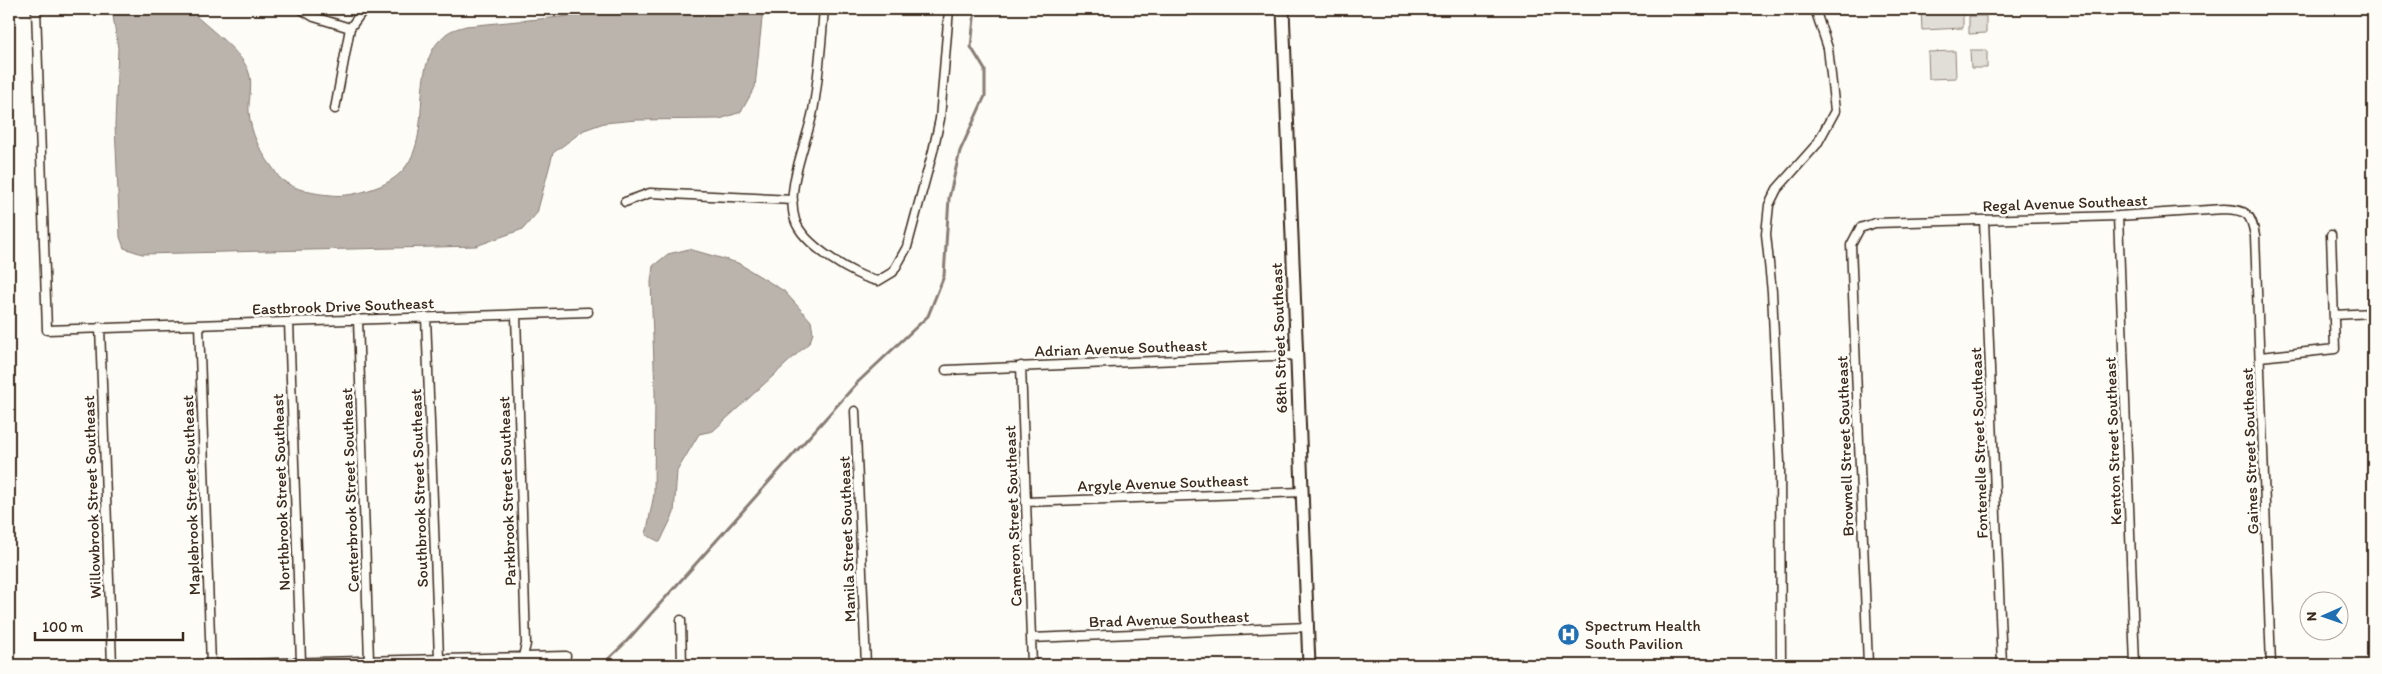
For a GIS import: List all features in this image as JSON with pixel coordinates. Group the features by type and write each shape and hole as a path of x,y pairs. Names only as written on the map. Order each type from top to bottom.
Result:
{"main road":[{"name":"68th Street Southeast","path":"1283,9 1310,665"}],"street":[{"name":"Eastbrook Drive Southeast","path":"36,9 47,330 588,312"},
{"path":"301,9 314,17 350,28"},
{"path":"335,109 350,28 364,9"},
{"path":"824,9 820,66 814,103 793,200 796,224 804,235 849,271 867,280 878,282 892,272 907,247 940,119 949,9"},
{"path":"1781,665 1780,463 1772,292 1766,234 1768,205 1778,189 1817,144 1835,111 1828,48 1815,9"},
{"path":"625,202 650,193 793,200"},
{"name":"Regal Avenue Southeast","path":"1860,228 1875,223 2118,216 2238,210 2247,213 2252,221 2255,236"},
{"name":"Kenton Street Southeast","path":"2118,216 2135,665"},
{"name":"Fontenelle Street Southeast","path":"1984,220 2002,665"},
{"name":"Brownell Street Southeast","path":"1860,228 1851,245 1868,665"},
{"path":"2260,358 2335,349 2332,235"},
{"name":"Gaines Street Southeast","path":"2255,236 2271,665"},
{"path":"2334,315 2373,313"},
{"name":"Parkbrook Street Southeast","path":"516,315 526,644 522,661"},
{"name":"Southbrook Street Southeast","path":"426,317 439,658"},
{"name":"Centerbrook Street Southeast","path":"358,320 369,660"},
{"name":"Northbrook Street Southeast","path":"289,322 301,662"},
{"name":"Maplebrook Street Southeast","path":"199,325 211,665"},
{"name":"Willowbrook Street Southeast","path":"100,327 112,665"},
{"name":"Adrian Avenue Southeast","path":"946,370 1296,355"},
{"name":"Cameron Street Southeast","path":"1021,366 1032,665"},
{"name":"Manila Street Southeast","path":"855,411 866,665"},
{"name":"Argyle Avenue Southeast","path":"1026,502 1302,492"},
{"path":"681,620 682,665"},
{"name":"Brad Avenue Southeast","path":"1031,638 1308,627"},
{"path":"195,665 439,658 522,661 566,656"}],"shaded area":[{"path":"112,9 193,9 196,16 239,56 248,70 251,80 249,112 252,127 260,147 278,176 286,183 298,189 318,194 341,195 372,189 396,177 410,160 417,140 425,72 432,52 445,35 452,30 466,26 602,13 621,9 763,9 755,87 741,112 720,119 636,120 604,123 584,130 553,153 537,213 523,229 476,246 142,254 124,248 120,237 115,125 118,48"},
{"path":"1921,9 1963,9 1963,28 1922,30"},
{"path":"1969,16 1986,16 1986,33 1969,34"},
{"path":"1970,50 1987,50 1987,68 1971,68"},
{"path":"1955,51 1956,78 1929,79 1928,52"},
{"path":"689,249 738,263 784,291 811,321 813,333 810,342 713,431 699,434 677,471 674,513 660,542 646,535 654,494 655,393 651,282 653,266 668,254"}],"waterway":[{"path":"602,665 625,643 858,382 928,316 944,276 949,198 960,151 985,96 985,70 971,47 975,9"}],"place":[{"name":"Spectrum Health South Pavilion","path":"1569,634"}]}
